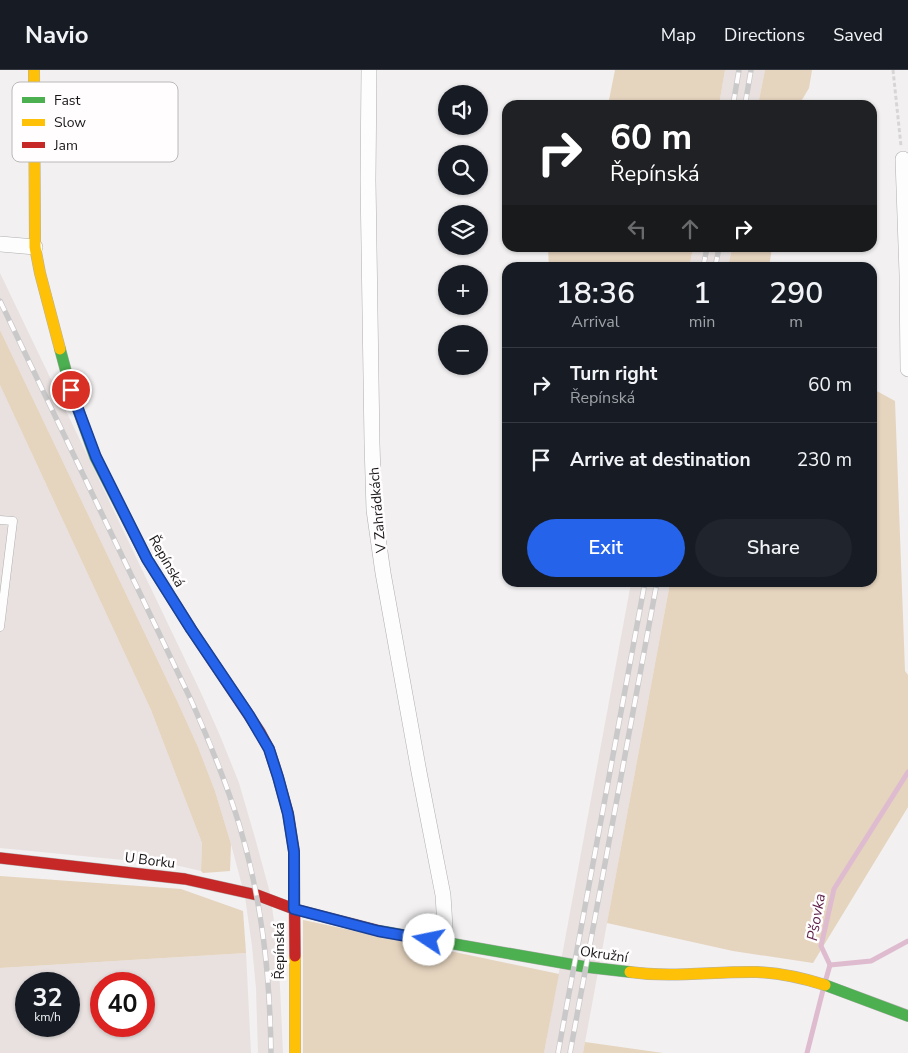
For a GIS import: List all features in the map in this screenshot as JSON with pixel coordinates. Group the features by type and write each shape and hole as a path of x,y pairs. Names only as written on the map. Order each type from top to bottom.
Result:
{"street":[{"name":"V Zahrádkách","path":"369,70 368,180 374,510 383,573 443,895 446,943"},
{"path":"903,159 908,369"},
{"name":"Řepínská","path":"35,162 35,247 40,273 71,390 96,457 147,559 249,715 269,749 278,777 288,814 294,852 294,1053"},
{"path":"0,244 35,247"},
{"name":"U Borku","path":"0,858 185,879 257,895 294,909"},
{"name":"Okružní","path":"294,909 378,931 586,967 635,973 757,972 778,974 809,980 908,1016"}],"lane":[{"path":"0,520 13,521 0,627"}],"path":[{"path":"893,70 903,159"}],"shaded area":[{"path":"615,70 725,70 720,100 609,100"},
{"path":"725,70 765,70 759,100 720,100"},
{"path":"765,70 812,70 809,88 802,100 759,100"},
{"path":"548,252 692,252 690,262 549,262"},
{"path":"692,252 731,252 729,262 690,262"},
{"path":"731,252 771,252 770,262 729,262"},
{"path":"0,273 202,695 239,783 270,893 277,943 283,1053 258,1053 256,988 245,897 215,791 179,705 0,330"},
{"path":"0,330 198,747 215,791 231,844 230,871 203,873 201,871 202,843 151,710 0,385"},
{"path":"0,385 151,710 202,843 201,871 175,865 0,848"},
{"path":"877,391 895,401 905,671 908,675 908,807 813,963 733,951 607,923 669,587 877,587"},
{"path":"630,587 669,587 583,1053 544,1053"},
{"path":"0,876 181,889 243,911 246,953 0,968"},
{"path":"303,920 559,974 544,1053 303,1053"},
{"path":"246,953 251,1053 0,1053 0,968"},
{"path":"585,1042 663,1053 583,1053"}],"waterway":[{"name":"Pšovka","path":"826,979 830,965 821,946 834,889 908,772"},
{"path":"830,965 871,961 908,941"},
{"name":"Pšovka","path":"807,1053 823,990"}],"railway":[{"path":"734,100 739,70"},
{"path":"746,100 751,70"},
{"path":"704,262 706,252"},
{"path":"716,262 718,252"},
{"path":"0,301 191,700 229,792 247,852 259,909 269,995 271,1053"},
{"path":"558,1053 644,587"},
{"path":"570,1053 656,587"}],"traffic: fast":[{"path":"60,349 71,390 95,457 147,559 191,629"},
{"path":"380,931 586,967 630,972"},
{"path":"825,985 908,1016"}],"traffic: slow":[{"path":"34,70 34,82"},
{"path":"35,162 35,247 60,349"},
{"path":"295,956 295,1053"},
{"path":"630,972 646,974 766,973 791,976 825,985"}],"traffic: jam":[{"path":"191,629 260,732 269,749 278,777 288,813 294,851 295,956"},
{"path":"0,858 185,879 257,895 294,909 380,931"}],"route":[{"path":"71,390 96,457 147,559 260,732 269,749 288,814 294,852 294,909 378,931 429,940"}]}
